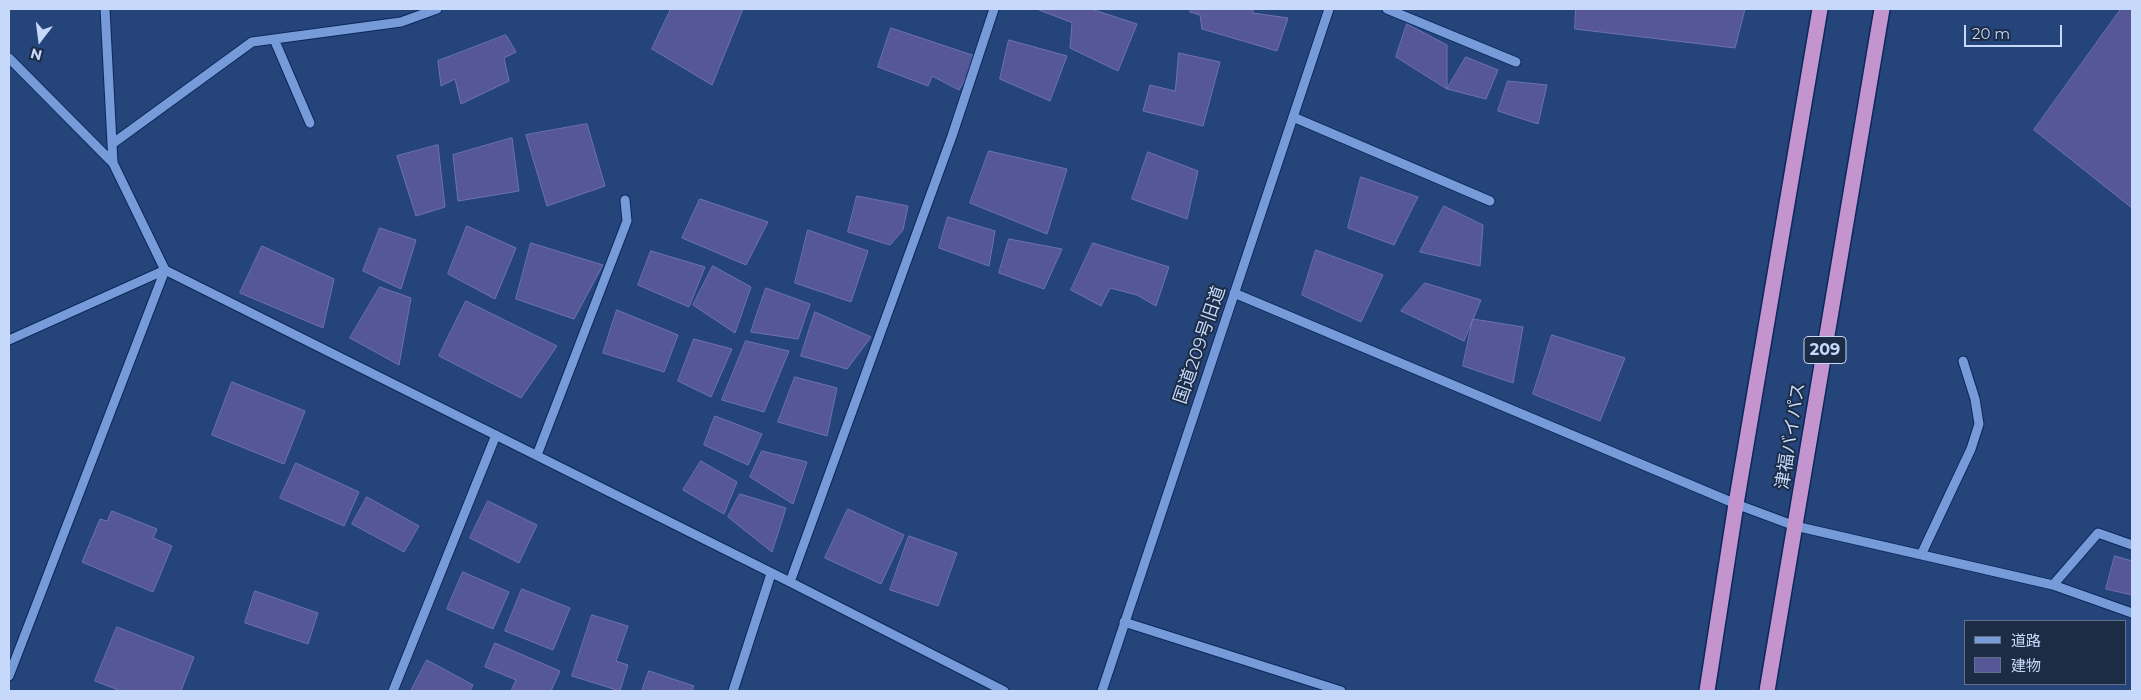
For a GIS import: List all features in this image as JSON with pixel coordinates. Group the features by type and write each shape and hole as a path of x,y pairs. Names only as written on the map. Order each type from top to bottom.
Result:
{"highway":[{"path":"1707,691 1736,504 1820,9"},
{"name":"津福バイパス","path":"1767,691 1882,9"}],"street":[{"path":"105,9 113,163"},
{"path":"112,144 252,42 401,22 437,9"},
{"path":"790,582 952,136 994,9"},
{"name":"国道209号旧道","path":"1102,691 1329,9"},
{"path":"1386,9 1516,62"},
{"path":"274,39 310,123"},
{"path":"9,58 113,163 165,270 1004,691"},
{"path":"1293,117 1490,201"},
{"path":"537,456 627,221 625,200"},
{"path":"9,340 165,270"},
{"path":"9,676 165,270"},
{"path":"1234,293 1736,504 1795,526 2053,585 2132,613"},
{"path":"1921,555 1972,449 1979,424 1975,400 1963,360"},
{"path":"393,691 496,435"},
{"path":"2053,585 2098,533 2132,545"},
{"path":"733,691 772,574"},
{"path":"1124,622 1341,691"}],"building":[{"path":"671,9 743,9 712,85 652,49"},
{"path":"1037,9 1091,9 1137,24 1118,71 1070,48 1072,23"},
{"path":"1191,9 1253,9 1253,13 1288,18 1277,51 1202,29 1200,15 1190,12"},
{"path":"1576,9 1745,9 1735,48 1575,29"},
{"path":"2121,9 2132,9 2132,208 2034,130"},
{"path":"1407,24 1447,45 1447,89 1396,57"},
{"path":"891,28 978,57 959,90 932,76 928,86 878,67"},
{"path":"506,35 516,52 504,58 509,81 461,104 455,79 441,86 438,61"},
{"path":"1009,40 1067,56 1050,101 1000,79"},
{"path":"1179,53 1220,62 1203,126 1143,111 1150,85 1175,91"},
{"path":"1466,57 1498,70 1486,99 1447,89"},
{"path":"1508,81 1547,85 1538,124 1498,111"},
{"path":"587,124 605,186 547,206 526,135"},
{"path":"512,138 519,191 458,201 453,155"},
{"path":"438,145 445,207 416,216 397,156"},
{"path":"989,151 1067,169 1047,234 970,203"},
{"path":"1148,152 1198,171 1187,219 1132,199"},
{"path":"1361,177 1418,197 1394,245 1348,228"},
{"path":"857,196 908,206 903,230 890,245 848,232"},
{"path":"700,199 768,222 746,265 682,238"},
{"path":"1444,206 1483,225 1480,266 1420,252"},
{"path":"948,217 995,231 989,266 939,248"},
{"path":"467,226 516,248 495,299 448,274"},
{"path":"380,228 416,240 401,289 363,271"},
{"path":"808,230 868,251 851,302 795,283"},
{"path":"1009,239 1062,249 1044,289 999,273"},
{"path":"531,243 603,265 574,319 516,299"},
{"path":"1093,243 1169,267 1156,306 1137,295 1110,288 1101,306 1071,290"},
{"path":"262,246 334,279 323,328 240,293"},
{"path":"1316,250 1383,275 1361,322 1302,295"},
{"path":"651,251 705,267 689,307 638,285"},
{"path":"713,266 751,287 735,333 693,305"},
{"path":"1425,283 1481,300 1464,341 1401,311"},
{"path":"380,287 411,298 399,365 350,338"},
{"path":"766,288 810,304 798,339 751,332"},
{"path":"466,301 557,346 521,398 439,356"},
{"path":"617,310 678,335 664,372 603,353"},
{"path":"815,312 871,337 847,369 801,356"},
{"path":"1473,319 1523,327 1513,383 1463,366"},
{"path":"1552,335 1625,358 1600,421 1533,394"},
{"path":"694,339 732,349 711,397 678,381"},
{"path":"746,341 789,351 764,412 722,400"},
{"path":"795,377 837,388 827,436 778,422"},
{"path":"232,382 305,411 284,464 212,435"},
{"path":"715,416 762,434 748,465 704,445"},
{"path":"762,451 807,462 793,504 750,477"},
{"path":"701,461 737,482 724,514 683,490"},
{"path":"296,463 359,492 344,526 280,498"},
{"path":"740,494 786,508 772,552 728,517"},
{"path":"367,497 419,526 404,552 352,524"},
{"path":"488,501 537,525 519,563 470,538"},
{"path":"848,509 904,535 881,584 825,558"},
{"path":"112,511 157,529 153,538 172,546 153,592 82,562 100,519 107,521"},
{"path":"909,536 957,553 938,606 890,590"},
{"path":"2115,556 2132,561 2132,595 2106,589"},
{"path":"463,572 509,592 493,629 447,609"},
{"path":"522,589 570,608 553,650 505,631"},
{"path":"255,591 318,613 308,644 245,623"},
{"path":"592,615 628,626 616,661 628,665 620,691 572,676"},
{"path":"117,627 194,657 181,691 121,691 95,681"},
{"path":"495,643 560,671 551,691 511,691 516,680 485,667"},
{"path":"427,660 473,685 470,691 411,691"},
{"path":"649,671 694,686 692,691 642,691"}]}
